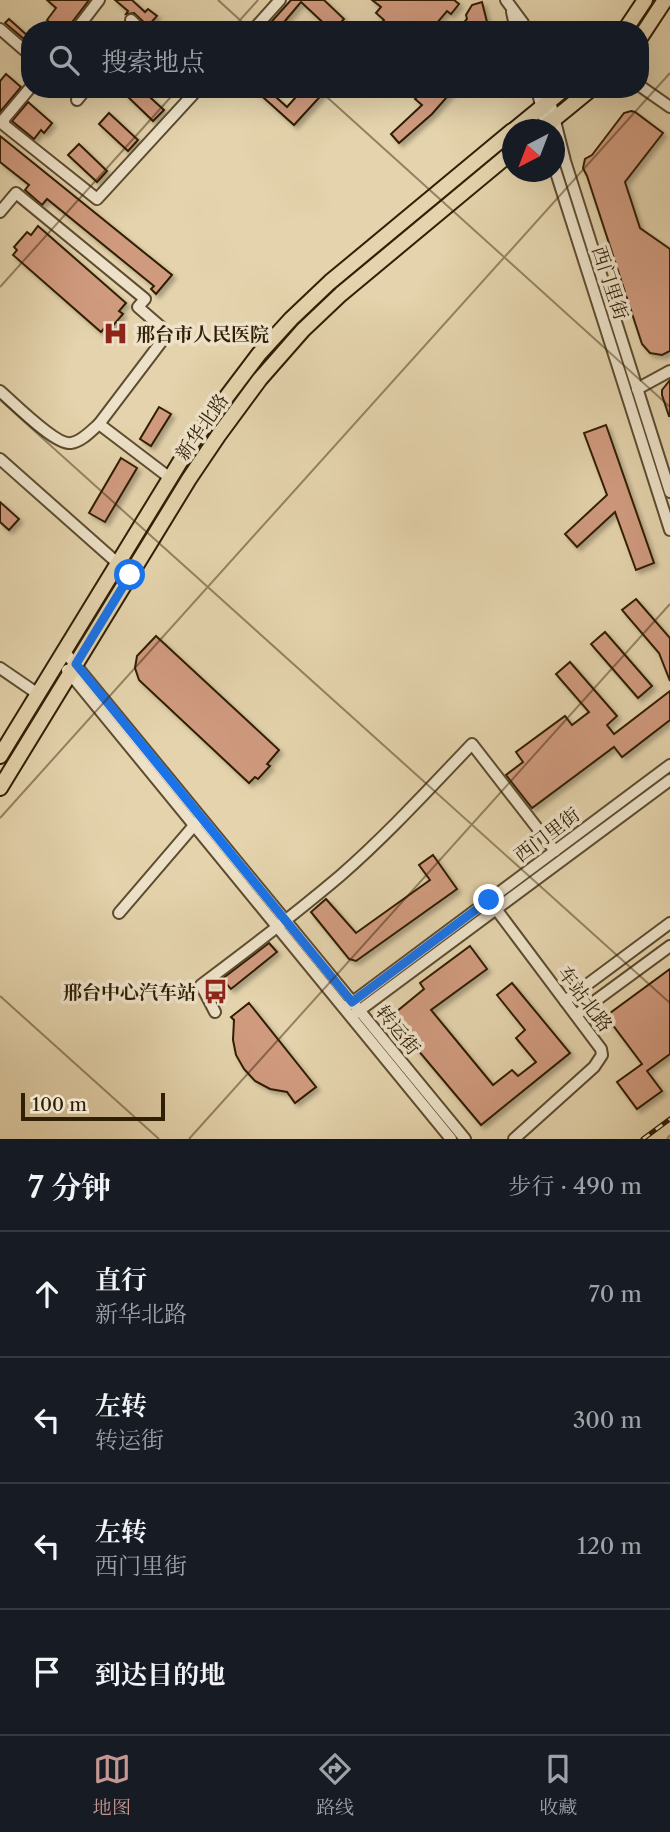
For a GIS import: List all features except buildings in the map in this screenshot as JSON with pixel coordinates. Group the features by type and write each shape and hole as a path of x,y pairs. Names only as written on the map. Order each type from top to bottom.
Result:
{"main road":[{"path":"631,21 645,0"},
{"path":"649,24 665,0"},
{"path":"555,119 580,98"},
{"name":"新华北路","path":"525,119 546,99"},
{"name":"新华北路","path":"0,756 170,478 204,426 247,369 300,309 502,139"},
{"name":"新华北路","path":"0,788 205,454 260,379 341,294 502,161"}],"street":[{"path":"83,21 99,0"},
{"path":"261,21 280,0"},
{"path":"509,4 514,21"},
{"path":"509,4 522,21"},
{"path":"0,29 21,47"},
{"path":"649,92 670,107"},
{"path":"22,98 5,119 4,125 97,199 190,98"},
{"path":"546,99 547,119"},
{"path":"565,161 670,492"},
{"name":"西门里街","path":"560,182 670,530"},
{"path":"0,212 16,193 145,299 138,307 168,332 99,424 78,441 65,443 51,436 0,391"},
{"path":"637,389 670,370"},
{"path":"99,424 170,478"},
{"path":"0,459 130,575"},
{"name":"转运街","path":"62,655 281,924 465,1139"},
{"path":"0,668 38,694"},
{"path":"215,1012 201,985 341,875 472,744 555,851"},
{"name":"西门里街","path":"493,905 555,851 670,765"},
{"path":"352,1009 670,780"},
{"path":"119,913 198,821"},
{"name":"车站北路","path":"493,905 601,1049 602,1055 581,1080 514,1139"},
{"path":"565,1001 670,923"},
{"path":"576,1015 670,946"},
{"name":"转运街","path":"352,1009 451,1139"}],"railway":[{"path":"643,1139 670,1119"}],"place":[{"name":"邢台市人民医院","path":"116,334"},
{"name":"邢台中心汽车站","path":"216,992"}],"route":[{"path":"130,575 76,664 352,1002 489,900"}]}
